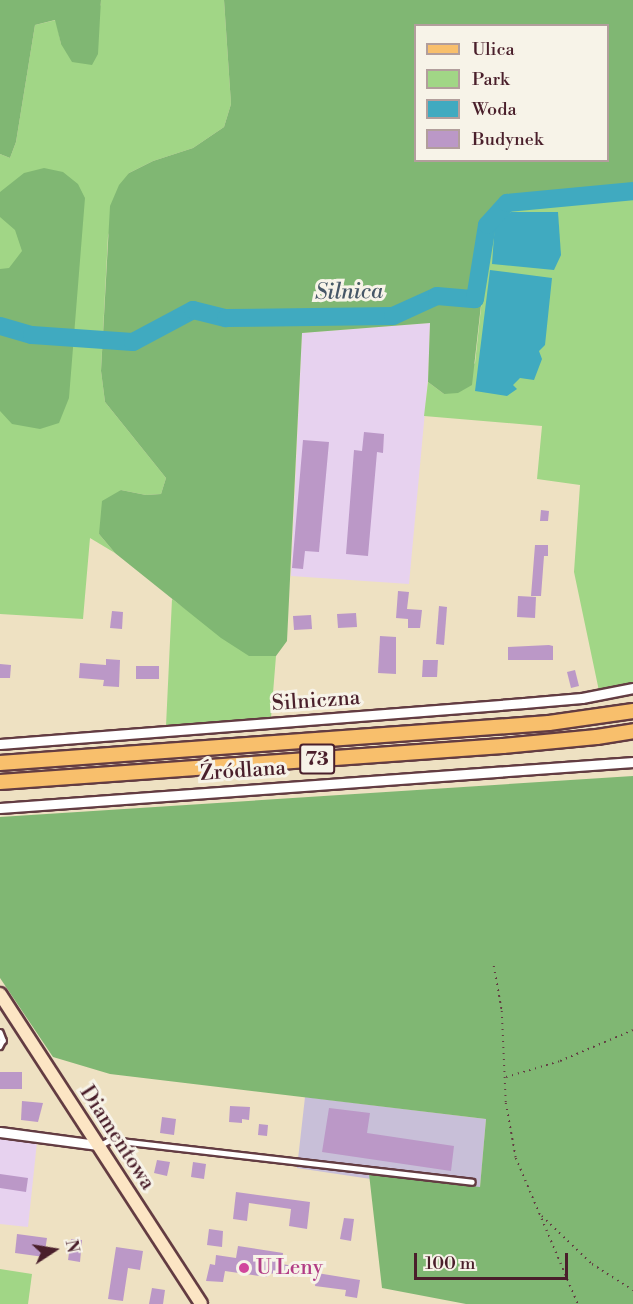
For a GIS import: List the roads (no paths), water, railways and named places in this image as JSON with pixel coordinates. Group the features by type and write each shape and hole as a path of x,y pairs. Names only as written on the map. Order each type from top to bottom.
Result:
{"main road":[{"name":"73","path":"0,763 549,723 633,711"},
{"name":"73","path":"0,782 503,746 597,737 633,731"}],"street":[{"name":"Silniczna","path":"0,744 582,698 633,688"},
{"name":"Źródlana","path":"0,808 633,762"},
{"name":"Diamentowa","path":"0,994 201,1304"},
{"path":"0,1132 98,1145"}],"lane":[{"path":"0,1032 3,1040 0,1046"},
{"path":"98,1145 108,1141 120,1141 472,1182"}],"water":[{"path":"511,212 558,212 561,255 554,270 492,264 495,223"},
{"path":"490,270 552,278 545,345 539,351 542,359 534,380 520,378 513,385 517,389 507,396 475,391"}],"waterway":[{"name":"Silnica","path":"0,326 32,335 133,342 193,310 226,318 393,316 437,296 475,299 487,225 507,203 633,191"}],"place":[{"name":"U Leny","path":"244,1268"}]}
